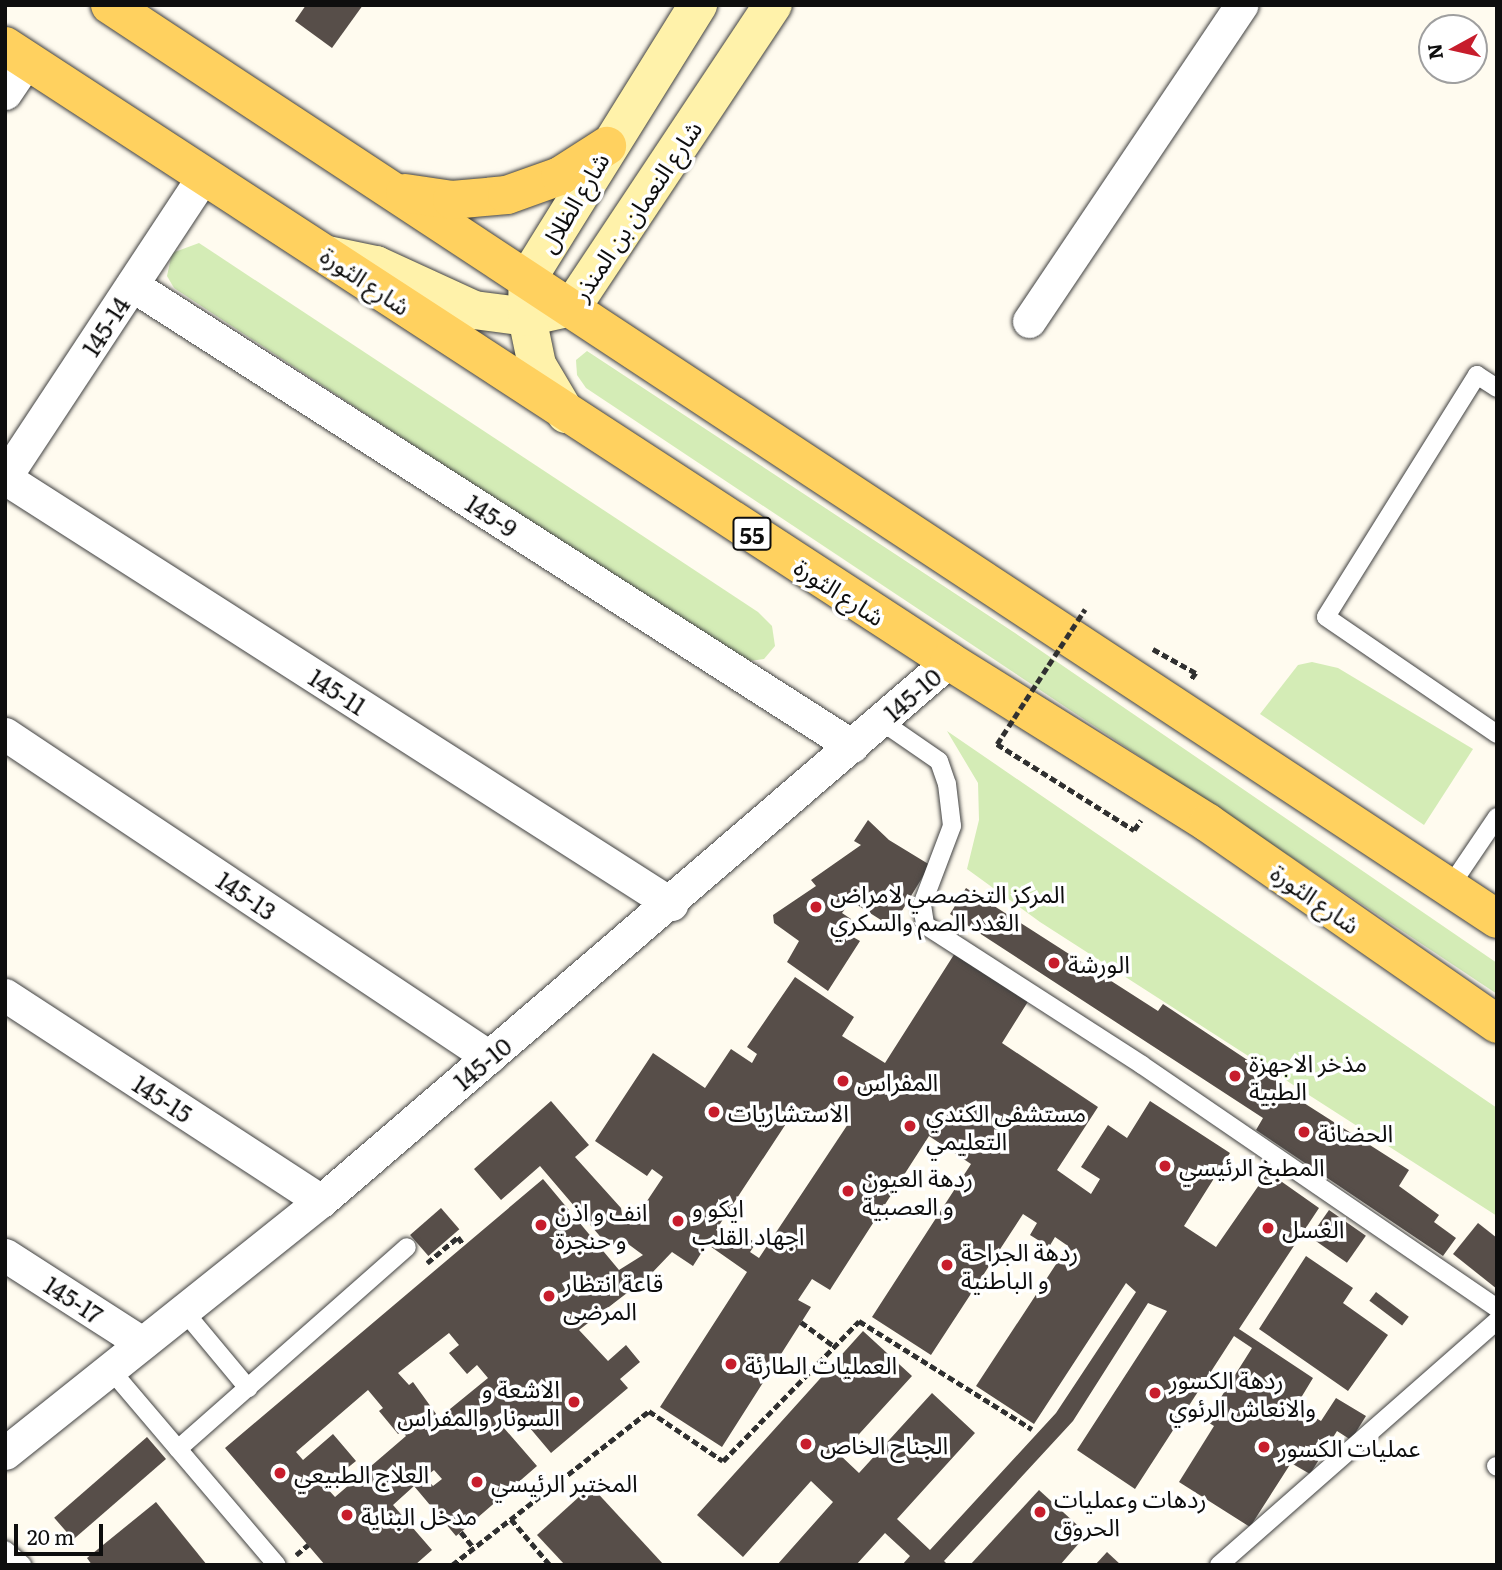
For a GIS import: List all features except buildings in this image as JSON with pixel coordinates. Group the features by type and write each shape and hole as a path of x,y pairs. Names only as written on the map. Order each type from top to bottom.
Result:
{"main road":[{"path":"110,5 1497,919"},
{"name":"شارع الثورة","path":"16,53 328,255 565,414 949,662 1208,823 1497,1024"},
{"path":"396,191 452,200 508,195 561,176 607,146"}],"street":[{"name":"شارع الظلال","path":"565,414 537,365 527,317 528,278 607,146 698,5"},
{"name":"شارع النعمان بن المنذر","path":"328,255 376,265 474,310 527,317 572,307 773,5"},
{"path":"1029,321 1241,5"},
{"path":"5,93 16,53"},
{"name":"145-14","path":"5,478 204,175"},
{"name":"145-9","path":"132,285 852,746"},
{"name":"145-11","path":"5,478 671,904"},
{"name":"145-10","path":"5,1453 321,1201 671,904 949,662"},
{"name":"145-13","path":"5,734 489,1057"},
{"name":"145-15","path":"5,995 321,1201"},
{"name":"145-17","path":"5,1255 142,1343"}],"lane":[{"path":"1497,388 1477,375 1326,617 1497,734"},
{"path":"881,721 939,761 947,784 952,826 922,905 925,925 1142,1065 1497,1308"},
{"path":"1449,888 1497,817"},
{"path":"178,1449 407,1247"},
{"path":"183,1310 248,1388"},
{"path":"1219,1565 1497,1321"},
{"path":"110,1369 276,1565"},
{"path":"5,1550 22,1565"}],"path":[{"path":"1085,609 997,744 1133,830"},
{"path":"407,1247 423,1266 458,1237 463,1244"},
{"path":"452,1565 649,1411 723,1461 859,1321 1031,1429"},
{"path":"802,1322 835,1346"},
{"path":"511,1519 550,1565"},
{"path":"461,1532 474,1548"}],"green space":[{"path":"199,243 758,612 772,626 775,646 764,659 743,662 174,288 167,276 172,253"},
{"path":"587,351 1015,633 1497,963 1497,994 586,388 577,375 576,360"},
{"path":"1312,662 1338,668 1473,749 1424,825 1260,714 1298,665"},
{"path":"947,731 1497,1108 1497,1216 1040,922 967,869 979,820 978,783"}],"place":[{"name":"المركز التخصصي لامراض الغدد الصم والسكري","path":"816,907"},
{"name":"الورشة","path":"1054,963"},
{"name":"مذخر الاجهزة الطبية","path":"1235,1076"},
{"name":"المفراس","path":"843,1081"},
{"name":"الاستشاريات","path":"714,1112"},
{"name":"مستشفى الكندي التعليمي","path":"910,1126"},
{"name":"الحضانة","path":"1304,1132"},
{"name":"المطبخ الرئيسي","path":"1165,1166"},
{"name":"ردهة العيون و العصبية","path":"848,1191"},
{"name":"ايكو و اجهاد القلب","path":"678,1221"},
{"name":"انف و اذن و حنجرة","path":"541,1225"},
{"name":"الغسل","path":"1268,1228"},
{"name":"ردهة الجراحة و الباطنية","path":"947,1265"},
{"name":"قاعة انتظار المرضى","path":"549,1296"},
{"name":"العمليات الطارئة","path":"731,1364"},
{"name":"ردهة الكسور والانعاش الرئوي","path":"1155,1393"},
{"name":"الاشعة و السونار والمفراس","path":"574,1402"},
{"name":"الجناح الخاص","path":"806,1444"},
{"name":"عمليات الكسور","path":"1264,1447"},
{"name":"العلاج الطبيعي","path":"280,1473"},
{"name":"المختبر الرئيسي","path":"477,1482"},
{"name":"ردهات وعمليات الحروق","path":"1040,1512"},
{"name":"مدخل البناية","path":"347,1515"}]}
